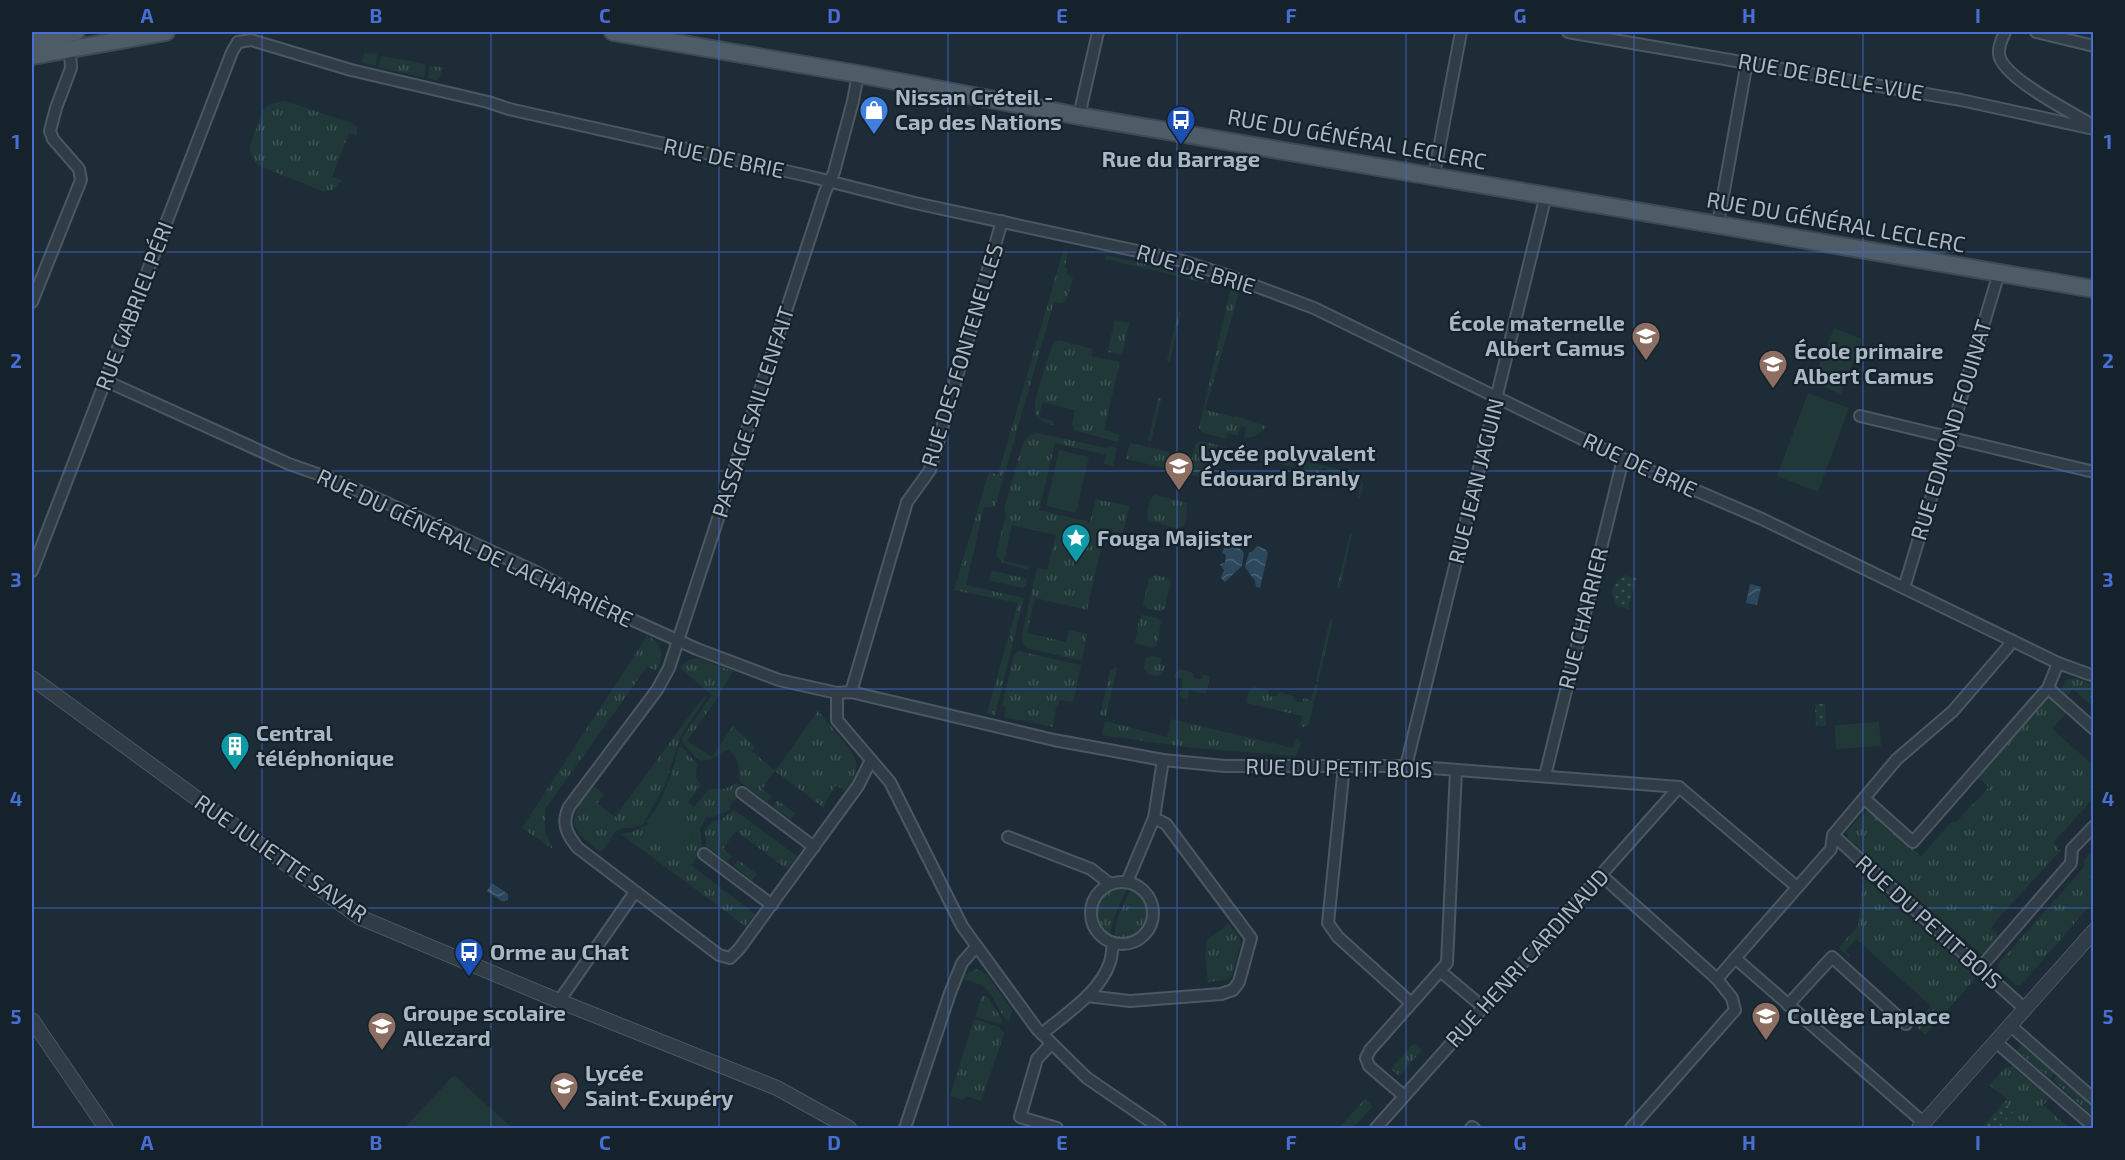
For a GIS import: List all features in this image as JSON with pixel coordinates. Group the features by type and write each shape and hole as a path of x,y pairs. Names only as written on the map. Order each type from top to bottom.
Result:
{"main road":[{"path":"32,41 76,32"},
{"path":"32,56 166,32"},
{"name":"RUE DU GÉNÉRAL LECLERC","path":"613,32 666,36 1079,116 2094,289"}],"street":[{"path":"1079,116 1098,32"},
{"path":"1434,175 1461,32"},
{"name":"RUE DE BELLE-VUE","path":"1568,32 1961,100 2094,127"},
{"path":"2005,32 2000,44 1999,56 2006,68 2018,79 2094,127"},
{"path":"2036,32 2094,46"},
{"name":"RUE DE BRIE","path":"237,37 351,70 488,102 508,109 1179,260 1229,276 1314,308 1457,380 1497,397 1623,459 1762,519 2058,663 2094,676"},
{"name":"RUE GABRIEL PÉRI","path":"32,571 237,37"},
{"path":"32,302 81,180 79,169 53,140 50,131 71,68 70,49"},
{"path":"1718,224 1747,62"},
{"name":"PASSAGE SAILLENFAIT","path":"772,905 730,958 718,955 578,848 568,836 564,822 569,807 657,690 669,668 828,182 834,172 858,74"},
{"name":"RUE JEAN JAGUIN","path":"1406,766 1546,195"},
{"name":"RUE DES FONTENELLES","path":"851,692 907,502 930,470 1002,221"},
{"name":"RUE EDMOND FOUINAT","path":"1904,588 1999,273"},
{"name":"RUE DU GÉNÉRAL DE LACHARRIÈRE","path":"106,381 289,464 329,478 389,504 679,641 779,680 837,693 851,692"},
{"path":"1860,416 2094,472"},
{"name":"RUE CHARRIER","path":"1545,776 1623,459"},
{"path":"1717,979 1831,849 1833,835 1897,759 1953,711 2008,647 2011,640"},
{"path":"1864,799 1913,842 2048,688 2058,663"},
{"name":"RUE JULIETTE SAVAR","path":"32,678 359,917 559,1001 777,1088 849,1128"},
{"path":"2048,688 2094,729"},
{"name":"RUE DU PETIT BOIS","path":"851,692 1053,740 1163,760 1225,766 1406,766 1679,788"},
{"path":"837,693 837,720 890,782 962,926 976,947 1039,1032 1087,1078 1157,1128"},
{"path":"704,854 772,905 858,786 871,760"},
{"path":"1127,882 1154,818 1163,760"},
{"path":"1344,766 1328,923 1338,937 1410,1002"},
{"path":"1404,1096 1369,1066 1366,1059 1370,1050 1410,1002 1447,963 1456,770"},
{"path":"1679,788 1797,887"},
{"name":"RUE HENRI CARDINAUD","path":"1376,1128 1679,788"},
{"path":"742,793 814,848"},
{"path":"1087,996 1130,1001 1221,994 1233,990 1239,982 1251,938 1166,825 1154,818"},
{"path":"1981,967 2071,864 2072,849 2094,826"},
{"name":"RUE DU PETIT BOIS","path":"1833,835 2025,1009"},
{"path":"1008,837 1091,869 1110,884"},
{"path":"1602,875 1717,979 1732,998 1735,1010 1631,1128"},
{"path":"1127,882 1141,887 1150,898 1154,913 1150,927 1141,938 1128,944 1113,943 1102,937 1094,927 1090,915 1092,902 1099,891 1110,884 1127,882"},
{"path":"559,1001 635,892"},
{"path":"1735,958 1921,1126 2094,931"},
{"path":"1039,1032 1087,996 1101,981 1110,962 1113,943"},
{"path":"905,1128 950,993 962,963 976,947"},
{"path":"1788,1005 1832,957 1906,1024"},
{"path":"1440,971 1484,1007"},
{"path":"32,1020 106,1128"},
{"path":"2011,1026 2094,1099"},
{"path":"1996,1042 2094,1127"},
{"path":"1051,1044 1037,1059 1020,1117 1057,1128"}],"green space":[{"path":"364,53 377,54 376,66 362,63"},
{"path":"381,56 426,64 424,78 378,67"},
{"path":"430,66 443,67 438,81 428,78"},
{"path":"285,101 352,123 357,127 357,135 349,133 332,177 342,180 332,190 322,191 257,165 250,152 250,145 263,110 270,104"},
{"path":"1063,251 1068,252 1065,267 1067,274 1073,278 1067,299 1062,303 1054,302 995,507 984,507 966,585 1024,598 995,715 987,713 1018,603 954,590 989,472 998,475"},
{"path":"1106,255 1204,278 1213,281 1213,285 1188,279 1186,275 1185,278 1105,259"},
{"path":"1231,287 1240,289 1205,410 1235,416 1266,426 1256,435 1244,437 1246,427 1241,426 1238,436 1228,433 1227,439 1203,433 1199,428"},
{"path":"1178,312 1181,312 1170,362 1167,361"},
{"path":"1115,320 1129,323 1122,355 1107,352"},
{"path":"1834,328 1862,339 1841,394 1812,383"},
{"path":"1058,340 1093,349 1091,356 1120,362 1104,430 1120,435 1118,442 1073,430 1075,410 1042,402 1039,417 1053,421 1053,425 1039,419 1035,411 1038,389 1052,346"},
{"path":"1808,393 1849,408 1818,492 1777,476"},
{"path":"1158,398 1161,399 1151,442 1148,441"},
{"path":"1037,433 1107,448 1108,446 1117,448 1113,466 1104,464 1106,455 1055,443 1039,510 1090,522 1096,499 1129,506 1123,534 1105,530 1087,610 1035,598 1027,633 1066,642 1069,630 1087,634 1082,661 1027,648 1023,645 1022,635 1037,568 1047,570 1056,535 1012,525 1004,561 1029,566 1028,570 1003,563 996,555 1006,514 1004,509 1023,443 1030,435"},
{"path":"1201,441 1225,447 1225,451 1220,450 1221,447 1217,446 1216,450 1210,449 1203,478 1191,475 1189,470 1195,444"},
{"path":"1130,443 1169,452 1170,465 1165,468 1126,459"},
{"path":"1059,450 1089,457 1076,513 1046,506"},
{"path":"1262,452 1296,460 1293,467 1279,464 1275,457 1271,457 1268,462 1260,460"},
{"path":"1304,461 1354,473 1363,483 1361,497 1358,498 1361,483 1354,481 1352,475 1346,475 1343,478 1329,475 1329,471 1325,468 1318,473 1304,470"},
{"path":"1155,495 1187,503 1183,527 1176,528 1148,520 1148,506"},
{"path":"1350,533 1352,534 1340,588 1337,588"},
{"path":"993,571 1025,578 1026,586 1022,588 991,581 989,579"},
{"path":"1154,575 1168,578 1171,582 1165,608 1161,611 1146,608 1143,604 1149,579"},
{"path":"1624,575 1636,578 1628,609 1616,605 1613,595 1614,585"},
{"path":"1142,615 1158,618 1161,622 1157,645 1153,648 1135,643"},
{"path":"1330,619 1333,620 1318,682 1316,681"},
{"path":"647,636 656,642 661,650 659,665 656,670 647,667 545,809 545,831 553,849 522,828"},
{"path":"1018,651 1081,665 1073,702 1059,700 1053,727 1004,717 1006,707 1002,706 1014,655"},
{"path":"1150,656 1161,658 1160,664 1165,666 1158,676 1149,675 1144,669 1145,659"},
{"path":"698,658 733,671 687,741 712,757 733,726 755,747 752,751 775,771 762,789 772,796 767,802 740,782 737,761 728,750 704,761 699,760 683,743 682,738 712,695 680,668 688,660"},
{"path":"1117,668 1106,716 1100,715 1110,671"},
{"path":"1179,669 1193,673 1193,677 1197,679 1201,679 1204,675 1210,676 1206,694 1189,690 1187,700 1182,698 1180,694 1183,679 1173,677"},
{"path":"2073,678 2093,684 2093,707 2073,689 2066,697 2061,692 2065,680"},
{"path":"1315,684 1318,685 1309,724 1304,727 1300,726 1302,716 1246,703 1249,691 1254,687 1268,690 1272,697 1279,692 1293,696 1297,702 1301,702 1304,698 1311,700"},
{"path":"704,696 707,697 681,735 665,785 643,824 632,828 622,828 615,832 600,852 581,835 574,822 579,807 593,785 604,794 597,804 615,817"},
{"path":"2047,698 2051,698 2067,712 2052,729 2093,765 2093,799 2053,843 2060,851 1991,928 2000,937 1985,954 1981,954 1848,838 1847,831 1869,809 1921,856 1951,822 1956,822 1989,787 1975,775 1999,754 2026,723 2025,718"},
{"path":"1815,704 1825,704 1826,726 1816,726"},
{"path":"818,711 849,748 856,761 855,774 845,791 836,785 826,800 824,808 775,771"},
{"path":"1171,719 1293,748 1297,738 1301,743 1296,756 1193,748 1102,735 1105,721 1167,737"},
{"path":"1879,722 1881,746 1836,749 1835,725"},
{"path":"679,747 683,748 697,764 696,778 701,785 688,802 694,807 709,789 725,789 736,783 744,788 730,806 731,809 711,818 707,817 700,828 701,851 691,865 755,914 745,926 621,834 632,832 649,824 682,848 694,833 658,806 671,775"},
{"path":"777,800 796,814 791,819 773,807"},
{"path":"658,806 694,832 682,849 646,822"},
{"path":"734,810 797,856 787,869 736,831 723,849 732,856 728,862 706,846 705,831 712,821 720,820"},
{"path":"2093,850 2093,902 2021,985 2016,985 1997,968 1997,965 2085,866 2083,861"},
{"path":"738,860 757,874 752,880 734,866"},
{"path":"1866,879 1974,974 1975,979 1925,1035 1917,1027 1923,1021 1920,1018 1931,1006 1856,939 1845,951 1850,955 1848,957 1839,947 1858,926 1863,882"},
{"path":"1116,888 1127,888 1114,917 1110,936 1099,924 1097,910 1103,897"},
{"path":"1131,889 1146,904 1148,913 1146,921 1135,935 1114,938 1117,919"},
{"path":"1229,924 1240,939 1241,945 1231,977 1226,980 1208,982 1205,956 1207,940"},
{"path":"977,969 986,974 1012,1010 1009,1022 986,989 963,979 966,974"},
{"path":"982,996 987,996 1002,1019 1001,1024 975,1017"},
{"path":"974,1019 999,1027 1004,1034 981,1101 966,1096 964,1100 950,1096"},
{"path":"1414,1043 1422,1050 1399,1076 1391,1069"},
{"path":"2023,1043 2055,1072 2050,1078 2017,1050"},
{"path":"2006,1067 2013,1067 2050,1098 2043,1105 2069,1128 1982,1128 2007,1099 1989,1085"},
{"path":"454,1075 511,1127 404,1128"},
{"path":"2058,1075 2093,1106 2093,1116 2053,1080"},
{"path":"1365,1099 1373,1106 1353,1128 1339,1128"},
{"path":"2005,1102 2014,1111 1999,1128 1988,1128 1984,1125"}],"water":[{"path":"1229,546 1239,548 1244,553 1242,566 1225,582 1221,578 1224,570 1220,564 1225,563 1226,555 1222,553 1224,548"},
{"path":"1257,546 1268,553 1260,588 1256,587 1255,581 1245,567 1249,552"},
{"path":"1750,584 1761,587 1757,605 1746,603"},
{"path":"492,883 508,894 508,900 503,902 487,891"}],"place":[{"name":"Nissan Créteil - Cap des Nations","path":"874,136"},
{"name":"Rue du Barrage","path":"1181,146"},
{"name":"École maternelle Albert Camus","path":"1646,362"},
{"name":"École primaire Albert Camus","path":"1773,390"},
{"name":"Lycée polyvalent Édouard Branly","path":"1179,492"},
{"name":"Fouga Majister","path":"1076,564"},
{"name":"Central téléphonique","path":"235,772"},
{"name":"Orme au Chat","path":"469,978"},
{"name":"Collège Laplace","path":"1766,1042"},
{"name":"Groupe scolaire Allezard","path":"382,1052"},
{"name":"Lycée Saint-Exupéry","path":"564,1112"}]}
